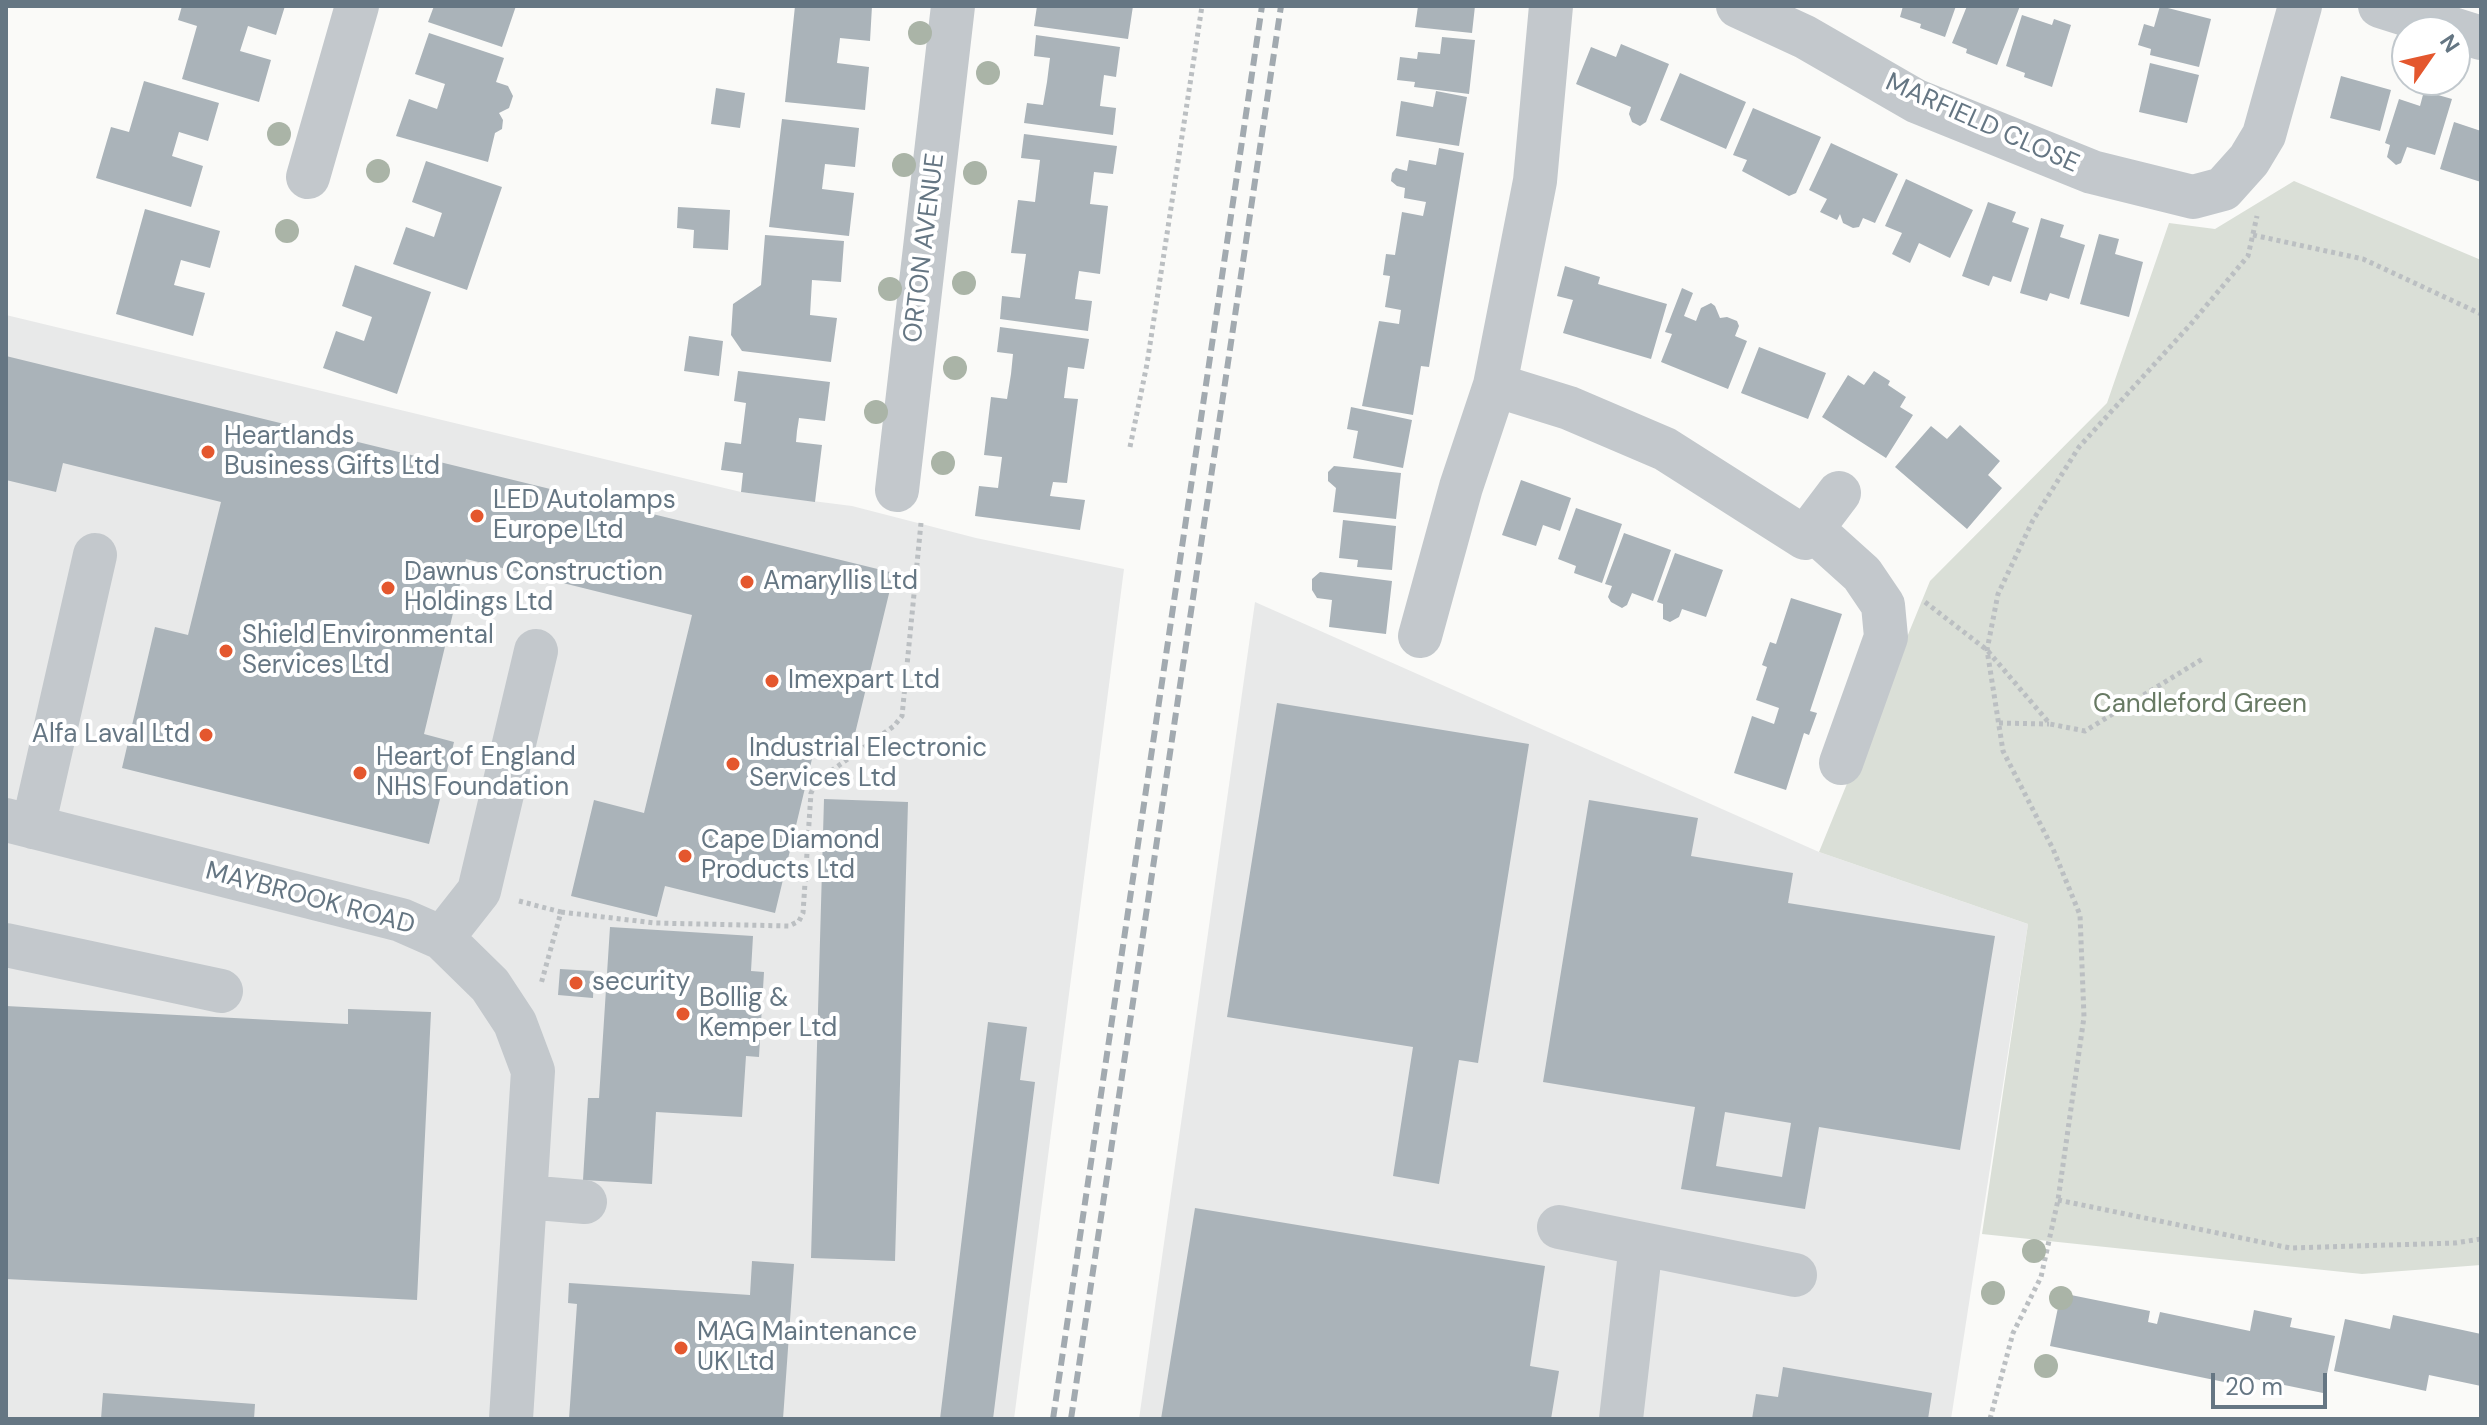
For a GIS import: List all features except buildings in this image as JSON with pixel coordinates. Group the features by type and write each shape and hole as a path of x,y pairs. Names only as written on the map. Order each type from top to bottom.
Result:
{"street":[{"path":"308,177 357,6"},
{"name":"ORTON AVENUE","path":"897,490 953,6"},
{"path":"1420,636 1461,487 1495,385 1535,181 1551,6"},
{"name":"MARFIELD CLOSE","path":"1738,6 1805,37 1916,101 2092,172 2193,197 2223,189 2249,160"},
{"path":"2249,160 2264,135 2300,6"},
{"path":"2380,6 2481,38"},
{"path":"1495,385 1569,408 1665,449 1805,538 1839,493"},
{"path":"1812,529 1862,574 1883,605 1886,637 1841,763"},
{"path":"20,824 95,555"},
{"path":"442,938 479,891 536,651"},
{"name":"MAYBROOK ROAD","path":"20,824 401,920 442,938 490,985 515,1023 533,1071 511,1419"},
{"path":"6,945 221,991"},
{"path":"525,1197 585,1202"},
{"path":"1559,1227 1795,1275"},
{"path":"1621,1419 1641,1244"}],"path":[{"path":"1130,447 1147,364 1202,6"},
{"path":"1990,1419 2013,1333 2041,1277 2058,1200 2084,1017 2080,915 2053,849 2003,751 1987,650 1998,594 2033,520 2079,447 2248,256 2260,205 2249,160"},
{"path":"2253,235 2363,259 2481,314"},
{"path":"479,891 561,912 655,923 789,926 799,921 803,913 811,793 817,781 894,726 902,716 923,503 897,490"},
{"path":"1987,650 2050,724"},
{"path":"1999,723 2050,724 2085,731 2204,658"},
{"path":"540,987 561,912"},
{"path":"2058,1200 2290,1248 2455,1243 2481,1239"}],"shaded area":[{"path":"6,315 741,492 852,506 976,538 1124,569 1014,1419 6,1419"},
{"path":"1255,602 1819,852 2028,924 1951,1419 1139,1419"}],"green space":[{"name":"Candleford Green","path":"2294,181 2481,260 2481,1265 2362,1274 1982,1234 2028,924 1819,852 1930,581 2107,403 2169,223 2215,229"}],"railway":[{"path":"1053,1419 1262,6"},
{"path":"1071,1419 1281,6"}],"place":[{"name":"Heartlands Business Gifts Ltd","path":"208,452"},
{"name":"LED Autolamps Europe Ltd","path":"477,516"},
{"name":"Amaryllis Ltd","path":"747,582"},
{"name":"Dawnus Construction Holdings Ltd","path":"388,588"},
{"name":"Shield Environmental Services Ltd","path":"226,651"},
{"name":"Imexpart Ltd","path":"772,681"},
{"name":"Alfa Laval Ltd","path":"206,735"},
{"name":"Industrial Electronic Services Ltd","path":"733,764"},
{"name":"Heart of England NHS Foundation","path":"360,773"},
{"name":"Cape Diamond Products Ltd","path":"685,856"},
{"name":"security","path":"576,983"},
{"name":"Bollig & Kemper Ltd","path":"683,1014"},
{"name":"MAG Maintenance UK Ltd","path":"681,1348"}]}
